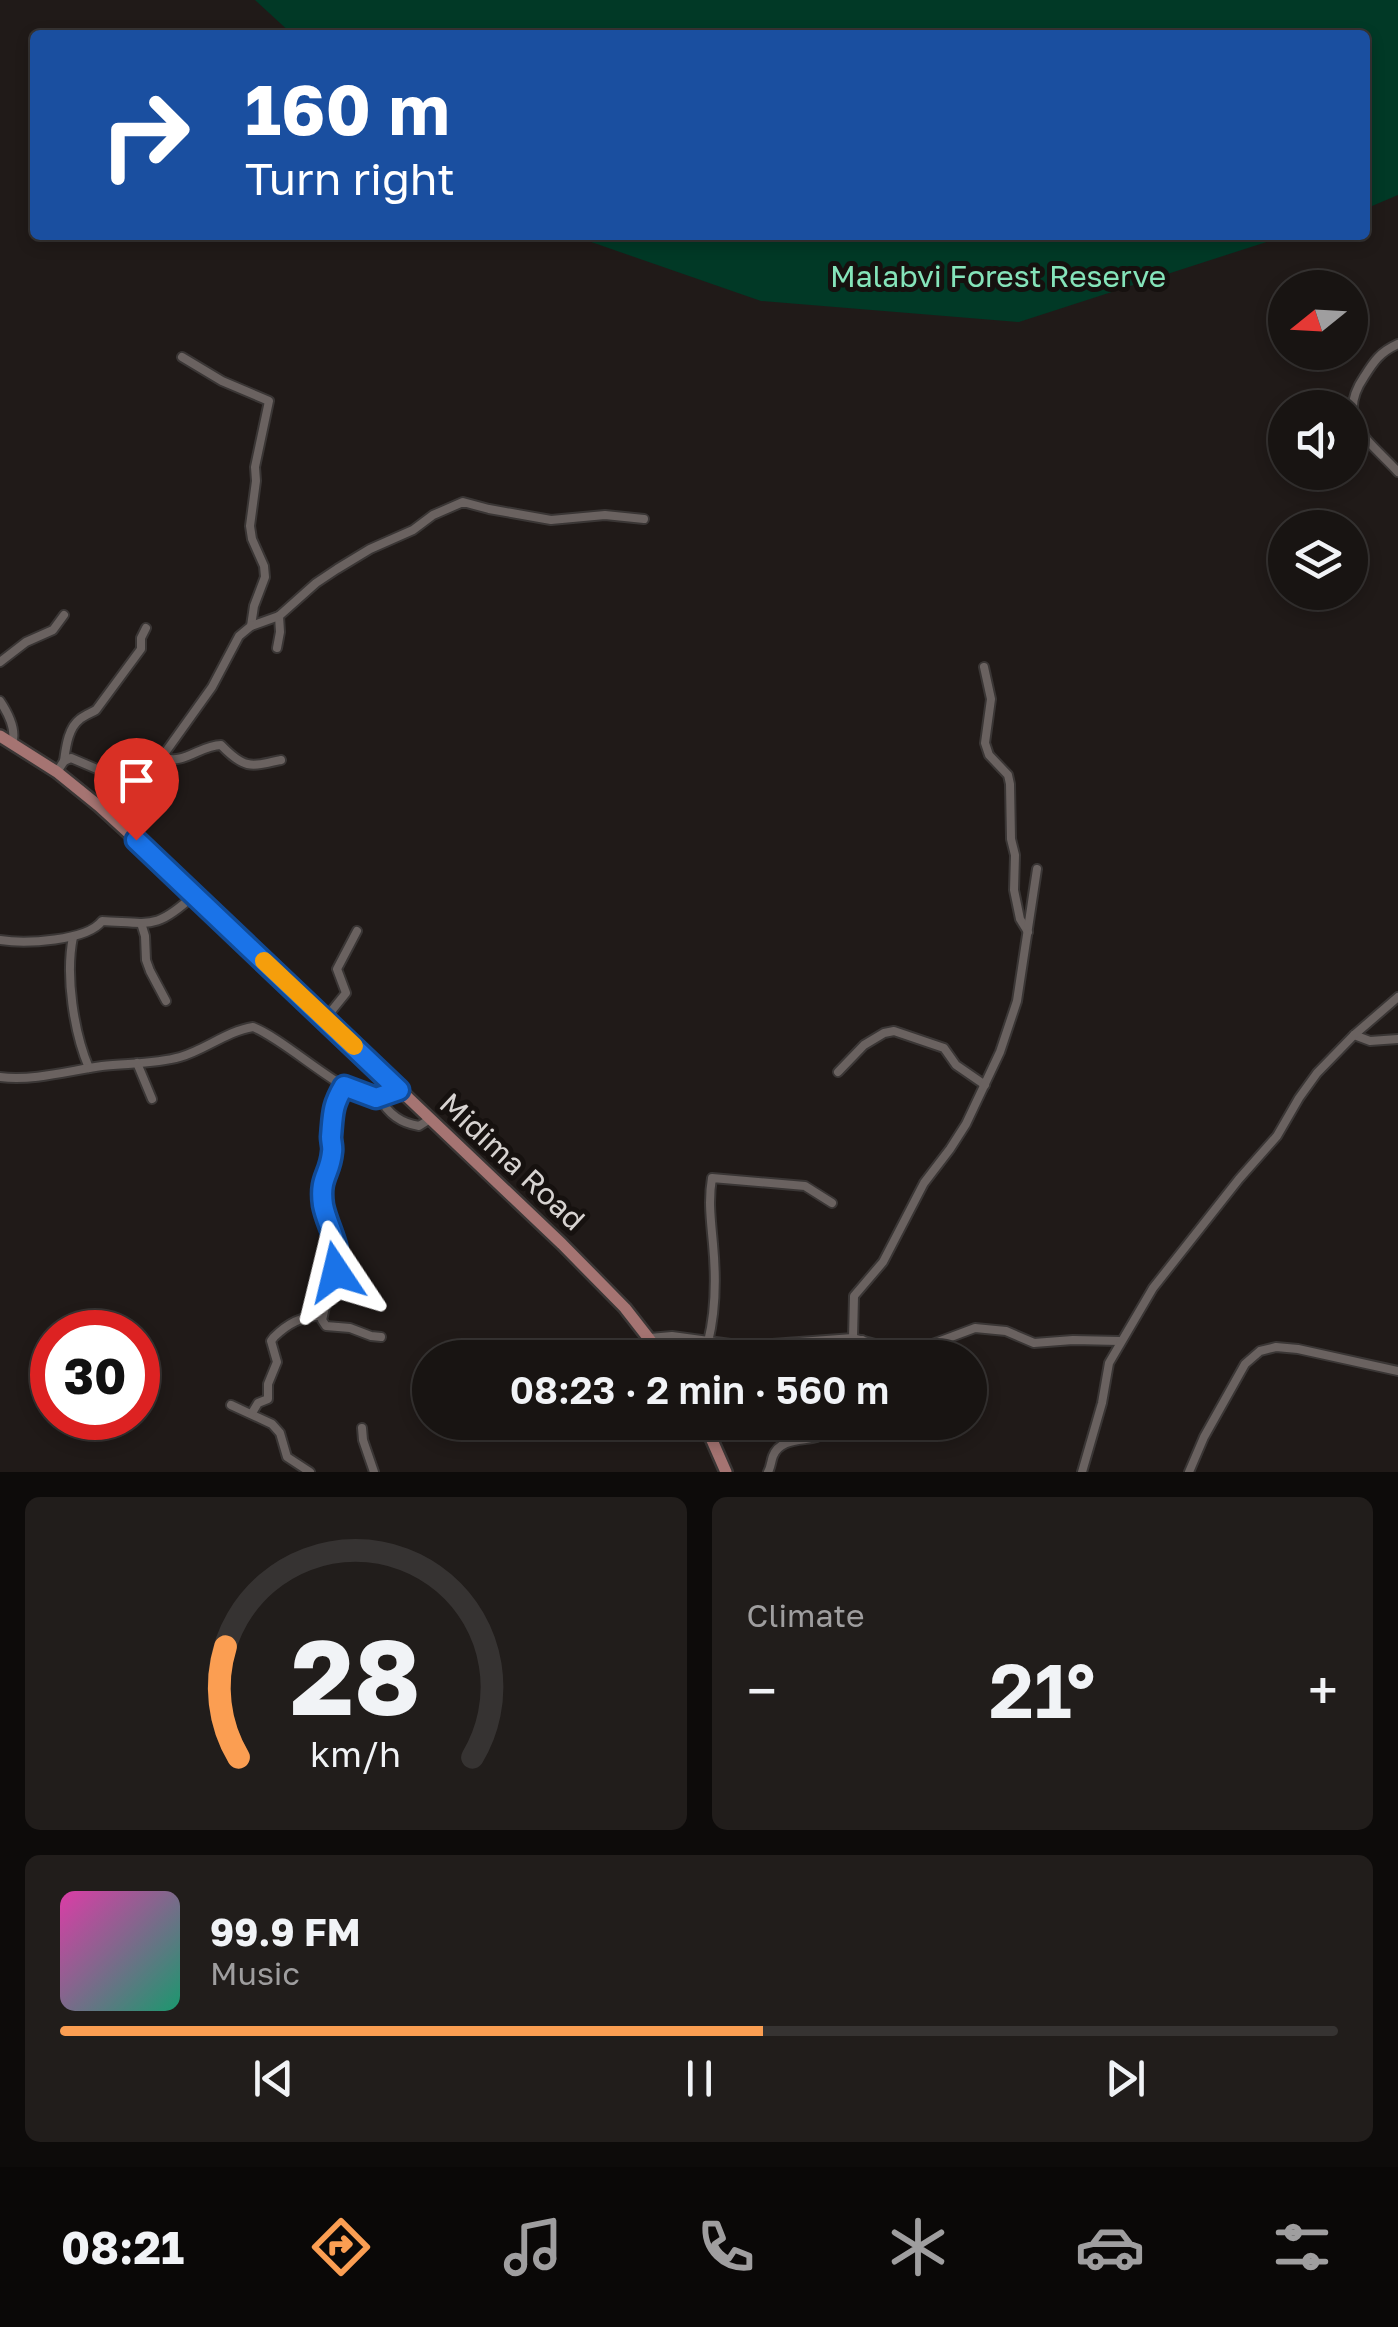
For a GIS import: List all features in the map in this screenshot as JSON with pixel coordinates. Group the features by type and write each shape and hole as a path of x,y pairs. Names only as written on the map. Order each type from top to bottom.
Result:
{"main road":[{"name":"Midima Road","path":"0,736 61,766 573,1255 650,1338"},
{"path":"712,1440 726,1472"}],"street":[{"path":"1398,344 1373,361 1352,395 1356,426 1398,472"},
{"path":"182,357 222,381 270,401 255,467 250,526 266,577 251,626"},
{"path":"61,766 77,759 111,776 162,758 212,687 239,636 251,626 278,616 336,569 462,502 551,520 606,515 644,519"},
{"path":"0,662 26,642 53,630 64,615"},
{"path":"277,648 278,616"},
{"path":"61,766 75,726 81,717 96,710 133,661 146,628"},
{"path":"984,667 990,699 985,743 989,754 1008,775 1011,839 1016,855 1014,890 1020,919 1028,932"},
{"path":"0,702 15,736 12,744"},
{"path":"162,758 172,761 208,745 221,745 245,764 257,766 281,760"},
{"path":"857,1339 854,1296 883,1262 924,1183 966,1124 1014,1014 1037,869"},
{"path":"0,940 19,943 73,937 95,930 102,921 156,923 194,895"},
{"path":"140,922 146,936 146,960 166,1001"},
{"path":"325,1020 346,993 337,969 356,931"},
{"path":"73,937 72,992 80,1045 90,1068"},
{"path":"1082,1472 1109,1363 1162,1275 1282,1129 1310,1081 1398,998"},
{"path":"0,1077 19,1078 184,1056 253,1027 366,1096 380,1098 399,1090"},
{"path":"838,1072 864,1046 894,1031 944,1048 956,1064 985,1085"},
{"path":"1354,1036 1373,1041 1398,1039"},
{"path":"138,1063 152,1099"},
{"path":"344,1086 332,1111 333,1151 322,1183 324,1210 341,1260 322,1316 326,1326 357,1329 381,1337"},
{"path":"380,1098 386,1109 404,1123 419,1126 430,1120"},
{"path":"708,1340 715,1294 709,1212 712,1178 805,1186 832,1202"},
{"path":"252,1413 258,1403 268,1400 268,1384 278,1362 272,1347 274,1337 298,1320 322,1316"},
{"path":"841,1340 857,1339 892,1350 912,1350 976,1328 1006,1332 1034,1343 1120,1341"},
{"path":"650,1338 696,1340"},
{"path":"1189,1472 1204,1436 1245,1364 1260,1350 1298,1349 1398,1371"},
{"path":"231,1405 276,1428 288,1458 310,1472"},
{"path":"362,1428 362,1440 374,1472"},
{"path":"768,1472 780,1446 800,1440"}],"green space":[{"path":"255,0 1398,0 1398,195 1370,207 1370,30 288,30"},
{"name":"Malabvi Forest Reserve","path":"585,240 1273,240 1019,322 761,301"}],"slow traffic":[{"path":"264,961 354,1046"}],"route":[{"path":"136,840 399,1090 376,1098 344,1086 335,1101 330,1142 333,1151 322,1192 328,1226 341,1260 336,1272"}]}
